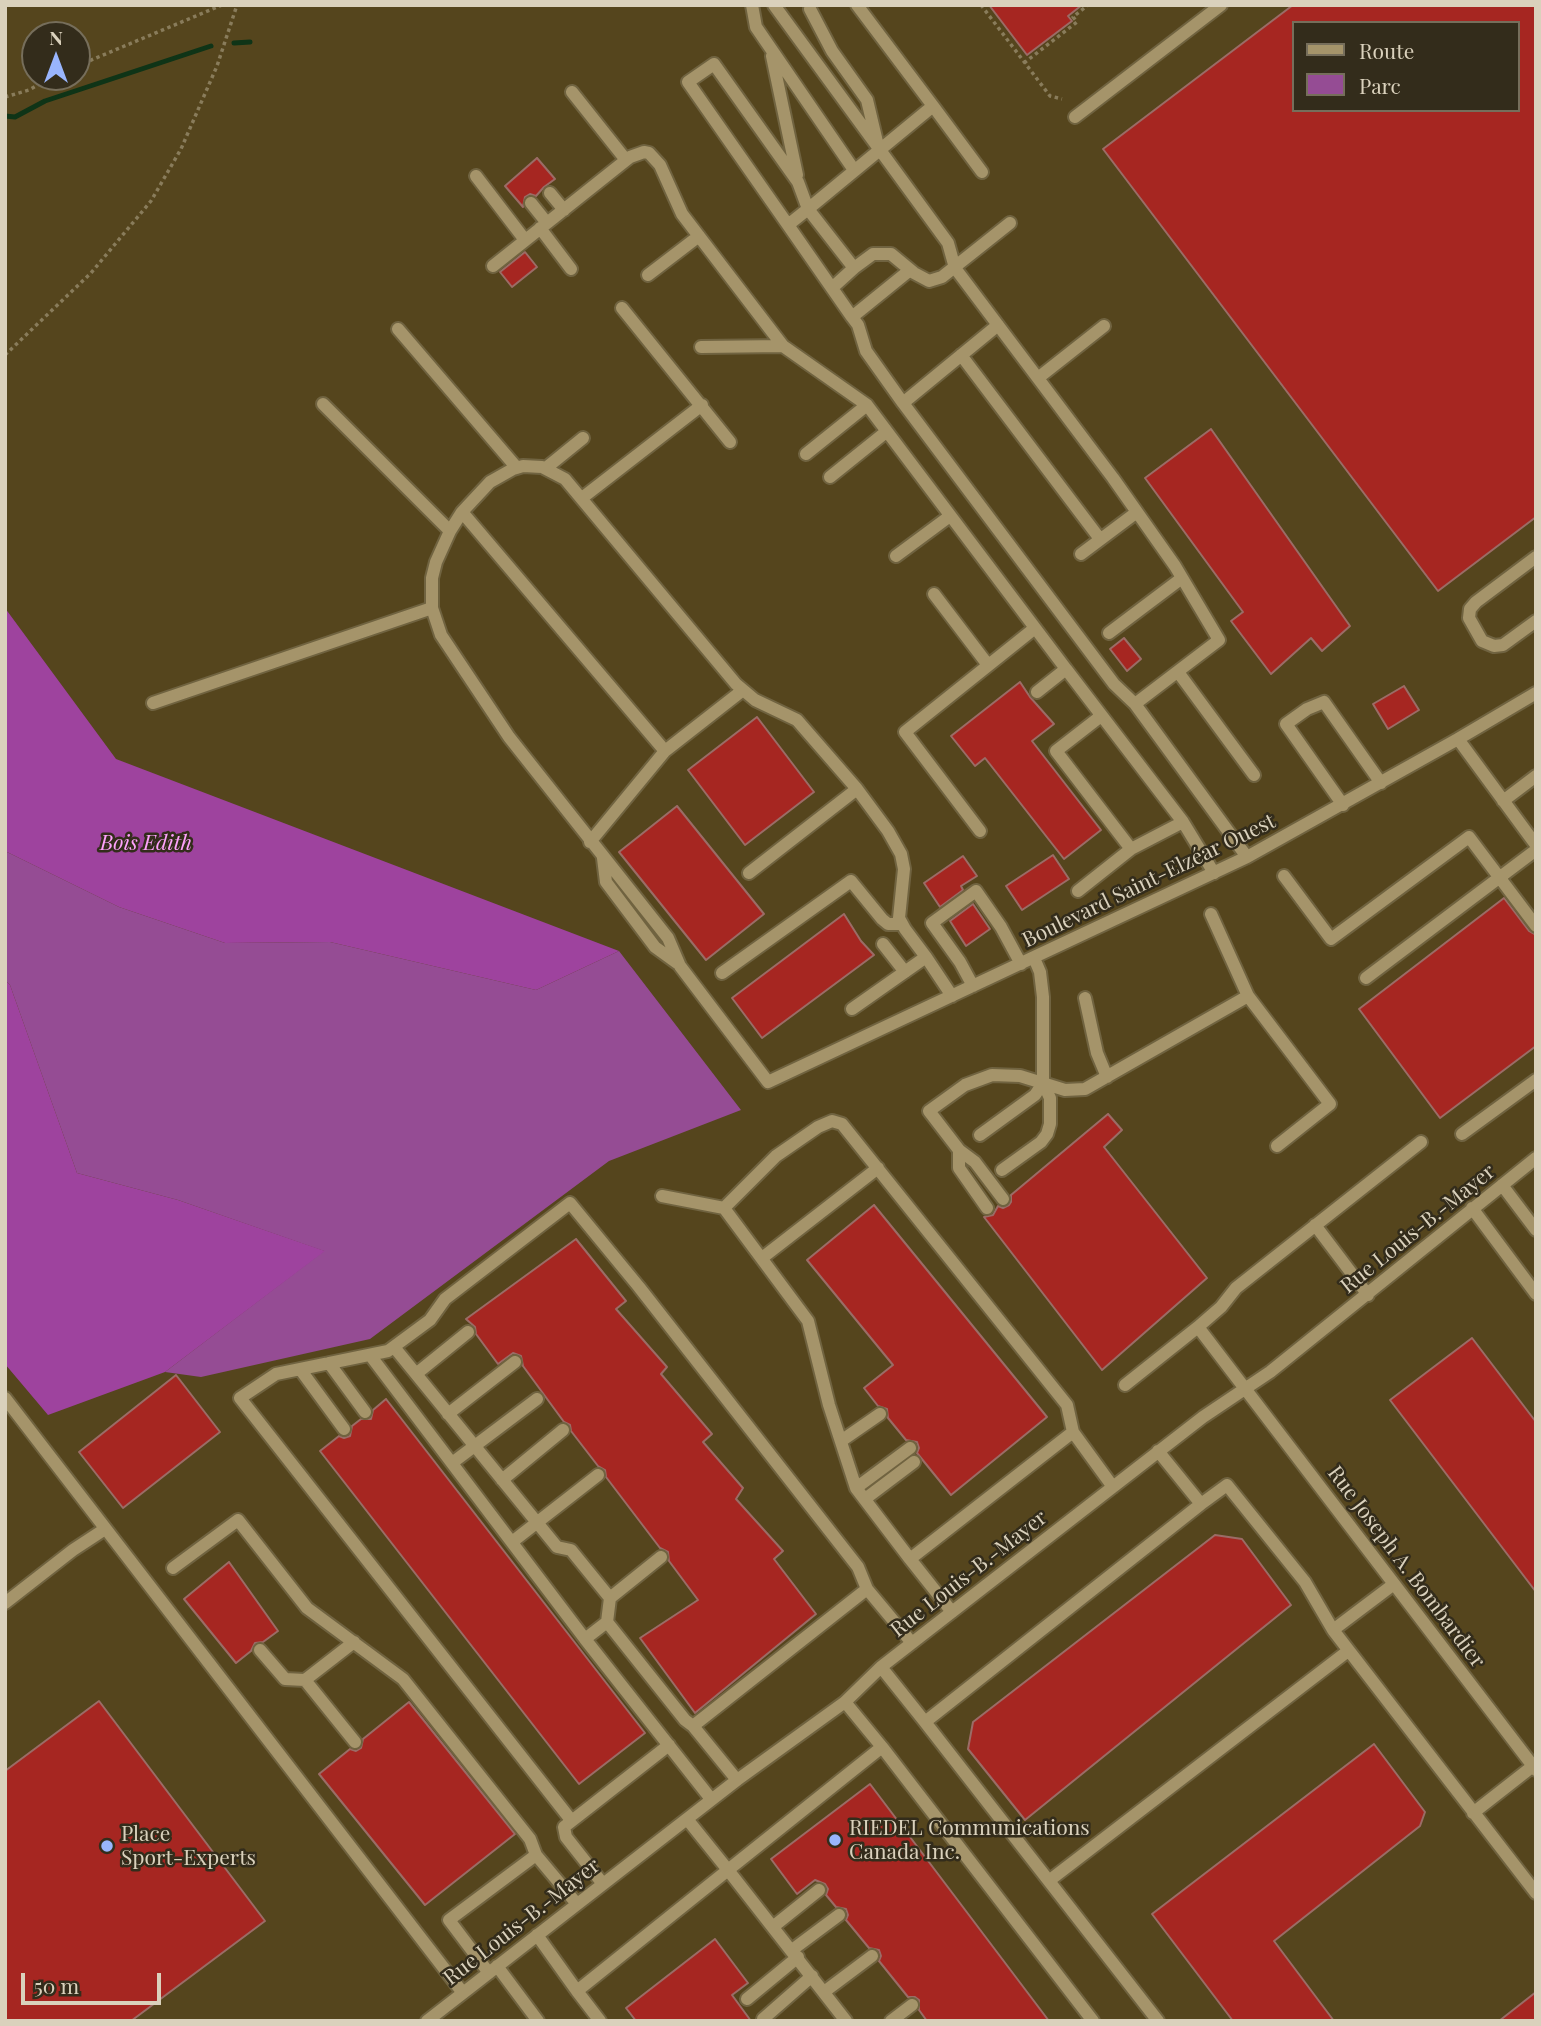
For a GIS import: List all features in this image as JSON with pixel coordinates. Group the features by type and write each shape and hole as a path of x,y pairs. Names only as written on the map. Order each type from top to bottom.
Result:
{"street":[{"path":"752,5 756,27 854,170"},
{"path":"774,5 948,243 955,268 1137,512 1182,578 1219,640 1135,704"},
{"path":"857,5 982,172"},
{"path":"1074,117 1222,5"},
{"path":"811,7 832,51 867,100 879,149"},
{"path":"771,48 798,183 808,209 855,268"},
{"path":"798,183 713,64 688,82 858,325 866,351 903,403 1114,684 1135,704 1247,857"},
{"path":"572,92 626,160"},
{"path":"788,225 933,106"},
{"path":"493,266 636,153 644,152 655,158 682,214 783,346 867,405 1183,822 1214,873"},
{"path":"476,176 525,240"},
{"path":"550,193 564,210"},
{"path":"531,203 571,269"},
{"path":"832,288 873,254 882,252 891,254 929,281 936,280 1010,223"},
{"path":"648,275 699,236"},
{"path":"852,317 910,270"},
{"path":"622,308 730,442"},
{"path":"903,403 998,325"},
{"path":"1038,378 1104,326"},
{"path":"398,328 517,468"},
{"path":"701,347 783,346"},
{"path":"961,355 1100,540"},
{"path":"323,404 450,531"},
{"path":"582,498 702,405"},
{"path":"806,454 867,405"},
{"path":"830,477 886,432"},
{"path":"546,468 583,438"},
{"path":"743,690 665,751 590,842 509,737 441,635 432,608 432,578 450,531 462,512 490,482 517,468 546,468 565,479 743,690 797,720 857,789 888,831 901,854 904,869 899,911 901,924 952,996"},
{"path":"462,512 665,751"},
{"path":"1081,554 1137,512"},
{"path":"896,556 950,516"},
{"path":"1536,557 1476,602 1470,609 1469,618 1482,641 1494,646 1503,645 1536,621"},
{"path":"1109,633 1182,578"},
{"path":"934,594 988,665"},
{"path":"153,703 432,608"},
{"path":"980,831 905,732 1035,628"},
{"path":"1037,692 1066,669"},
{"path":"1178,671 1254,775"},
{"name":"Boulevard Saint-Elzéar Ouest","path":"590,842 668,939 680,966 768,1082 1247,857 1536,693"},
{"path":"1343,804 1286,724 1307,709 1324,702 1381,783"},
{"path":"1101,716 1056,751 1131,849"},
{"path":"1366,978 1536,847 1458,739"},
{"path":"1503,801 1536,776"},
{"path":"749,873 857,789"},
{"path":"1078,891 1131,849 1183,822"},
{"path":"1284,876 1331,939 1469,837 1536,926"},
{"path":"722,973 851,881 888,924 901,924"},
{"path":"974,986 932,923 976,891 1002,927 1021,964"},
{"path":"1211,914 1248,996 1330,1104 1277,1146"},
{"path":"883,944 905,972"},
{"path":"852,1009 926,957"},
{"path":"1002,1170 1041,1142 1050,1124 1051,1098 1043,1083 1044,997 1040,972 1034,958"},
{"path":"1003,1199 975,1162 959,1150 929,1111 981,1077 1003,1074 1020,1076 1065,1090 1085,1089 1248,996"},
{"path":"1085,998 1097,1053 1107,1077"},
{"path":"1462,1134 1536,1080"},
{"path":"980,1135 1035,1095 1043,1083"},
{"path":"724,1208 776,1156 808,1132 832,1121 846,1128 1067,1405 1073,1432 1114,1487"},
{"path":"1125,1385 1221,1307 1236,1288 1421,1142"},
{"path":"959,1150 959,1168 987,1208"},
{"name":"Rue Louis-B.-Mayer","path":"427,2021 711,1799 845,1702 881,1667 1158,1451 1270,1372 1536,1158"},
{"path":"762,1258 878,1168"},
{"path":"1502,1185 1536,1230"},
{"path":"662,1196 724,1208 808,1321 829,1405 856,1488 952,1612"},
{"path":"571,1820 240,1398 276,1374 370,1355 394,1347 430,1320 445,1300 570,1203 858,1567 867,1589 912,1643"},
{"path":"1472,1208 1536,1294"},
{"path":"1315,1225 1368,1295"},
{"name":"Rue Joseph A. Bombardier","path":"1198,1327 1534,1768"},
{"path":"416,1374 468,1332"},
{"path":"394,1347 557,1548 571,1550 610,1598"},
{"path":"370,1355 585,1639 711,1799"},
{"path":"448,1414 515,1362"},
{"path":"329,1363 365,1412"},
{"path":"300,1369 344,1429"},
{"path":"5,1398 463,1993"},
{"path":"452,1463 537,1399"},
{"path":"841,1441 880,1413"},
{"path":"502,1480 564,1430"},
{"path":"910,1559 1073,1432"},
{"path":"856,1488 910,1448"},
{"path":"1158,1451 1200,1504"},
{"path":"865,1499 914,1462"},
{"path":"512,1542 598,1475"},
{"path":"925,1722 1227,1485 1305,1582 1333,1630 1536,1893"},
{"path":"173,1568 238,1520 307,1608 403,1679 530,1839 536,1855 577,1904"},
{"path":"5,1603 73,1550 105,1529"},
{"path":"585,1639 607,1622 610,1598 661,1558"},
{"path":"1333,1630 1394,1584"},
{"path":"693,1726 867,1589"},
{"path":"607,1622 737,1780"},
{"path":"260,1650 285,1679 305,1680 354,1642"},
{"path":"1050,1880 1349,1651"},
{"path":"881,1667 1158,2021"},
{"path":"305,1680 355,1742"},
{"path":"845,1702 883,1747 1093,2021"},
{"path":"603,1884 566,1836 564,1828 669,1745"},
{"path":"577,1991 883,1747"},
{"path":"1473,1812 1534,1768"},
{"path":"687,1819 774,1926 846,2021"},
{"path":"536,1855 449,1920 538,2021"},
{"path":"774,1926 819,1890"},
{"path":"747,1999 839,1915"},
{"path":"537,1935 600,2021"},
{"path":"824,1992 872,1955"},
{"path":"762,2019 812,1976"},
{"path":"891,2021 912,2005"}],"path":[{"path":"91,60 222,5"},
{"path":"5,355 91,273 152,201 181,149 202,102 237,5"},
{"path":"981,5 1050,96 1062,99"},
{"path":"1024,62 1077,22 1073,17 1088,5"},
{"path":"5,97 26,91"}],"green space":[{"name":"Bois Edith","path":"5,608 116,759 619,951 536,990 330,942 225,943 119,907 5,851"},
{"path":"5,851 119,907 225,943 330,942 536,990 619,951 741,1110 609,1161 370,1339 201,1377 165,1372 324,1251 178,1200 77,1173 10,985 5,980"},
{"path":"5,980 10,985 77,1173 178,1200 325,1251 165,1372 48,1415 5,1364"}],"building":[{"path":"989,5 1082,5 1068,16 1072,21 1027,55"},
{"path":"1293,5 1536,5 1536,517 1438,591 1103,149"},
{"path":"537,158 555,179 536,196 530,194 525,197 523,207 505,186"},
{"path":"525,252 537,267 512,287 500,272"},
{"path":"1211,429 1350,626 1322,651 1311,638 1271,674 1231,621 1243,612 1145,478"},
{"path":"1124,638 1141,659 1127,671 1110,649"},
{"path":"1020,682 1054,724 1032,741 1101,830 1064,859 985,758 975,766 951,736"},
{"path":"1404,686 1419,710 1388,729 1373,704"},
{"path":"757,717 814,792 745,845 688,770"},
{"path":"677,806 764,914 706,960 619,852"},
{"path":"1053,855 1069,879 1022,910 1006,886"},
{"path":"963,856 977,876 961,886 963,890 940,907 924,883"},
{"path":"1504,898 1529,931 1536,935 1536,1046 1440,1118 1359,1009"},
{"path":"973,904 990,929 966,946 950,921"},
{"path":"844,914 861,941 874,955 762,1038 732,998"},
{"path":"1108,1114 1122,1130 1104,1147 1207,1278 1102,1370 984,1217 993,1215 998,1206 1003,1208 1009,1205 1011,1195"},
{"path":"874,1205 1047,1417 951,1495 917,1453 917,1442 906,1440 888,1418 887,1409 878,1406 864,1388 893,1365 807,1260"},
{"path":"576,1239 626,1301 616,1309 667,1367 661,1374 712,1434 703,1442 743,1488 736,1499 783,1551 774,1559 816,1614 695,1713 640,1638 698,1600 669,1561 668,1552 660,1548 606,1477 605,1470 598,1466 571,1431 570,1425 564,1422 523,1366 521,1356 513,1353 498,1364 476,1334 475,1327 466,1319"},
{"path":"1472,1338 1536,1422 1536,1592 1390,1400"},
{"path":"176,1375 220,1432 123,1508 79,1452"},
{"path":"386,1399 645,1733 579,1784 320,1451 339,1436 350,1436 352,1426 361,1419 371,1419 373,1410"},
{"path":"1215,1535 1242,1539 1291,1605 1025,1820 968,1749 973,1722"},
{"path":"229,1562 278,1631 263,1642 255,1643 251,1651 236,1663 184,1599"},
{"name":"Place Sport-Experts","path":"99,1701 265,1921 131,2021 5,2021 5,1771"},
{"path":"409,1702 515,1834 425,1905 319,1774 350,1749 356,1751 361,1748 363,1739"},
{"path":"1374,1744 1425,1812 1420,1826 1274,1941 1334,2021 1233,2021 1152,1914"},
{"path":"870,1784 1049,2021 927,2021 919,2010 919,2000 908,1997 879,1961 879,1950 869,1948 846,1920 846,1909 836,1907 826,1895 828,1889 825,1884 815,1880 797,1894 771,1859"},
{"path":"715,1939 748,1983 732,1995 751,2021 636,2021 626,2008"},
{"path":"1536,1992 1536,2021 1499,2021"}],"waterway":[{"path":"234,43 250,42"},
{"path":"5,116 15,117 45,101 211,46"}],"place":[{"name":"RIEDEL Communications Canada Inc.","path":"835,1840"},
{"name":"Place Sport-Experts","path":"107,1846"}]}
